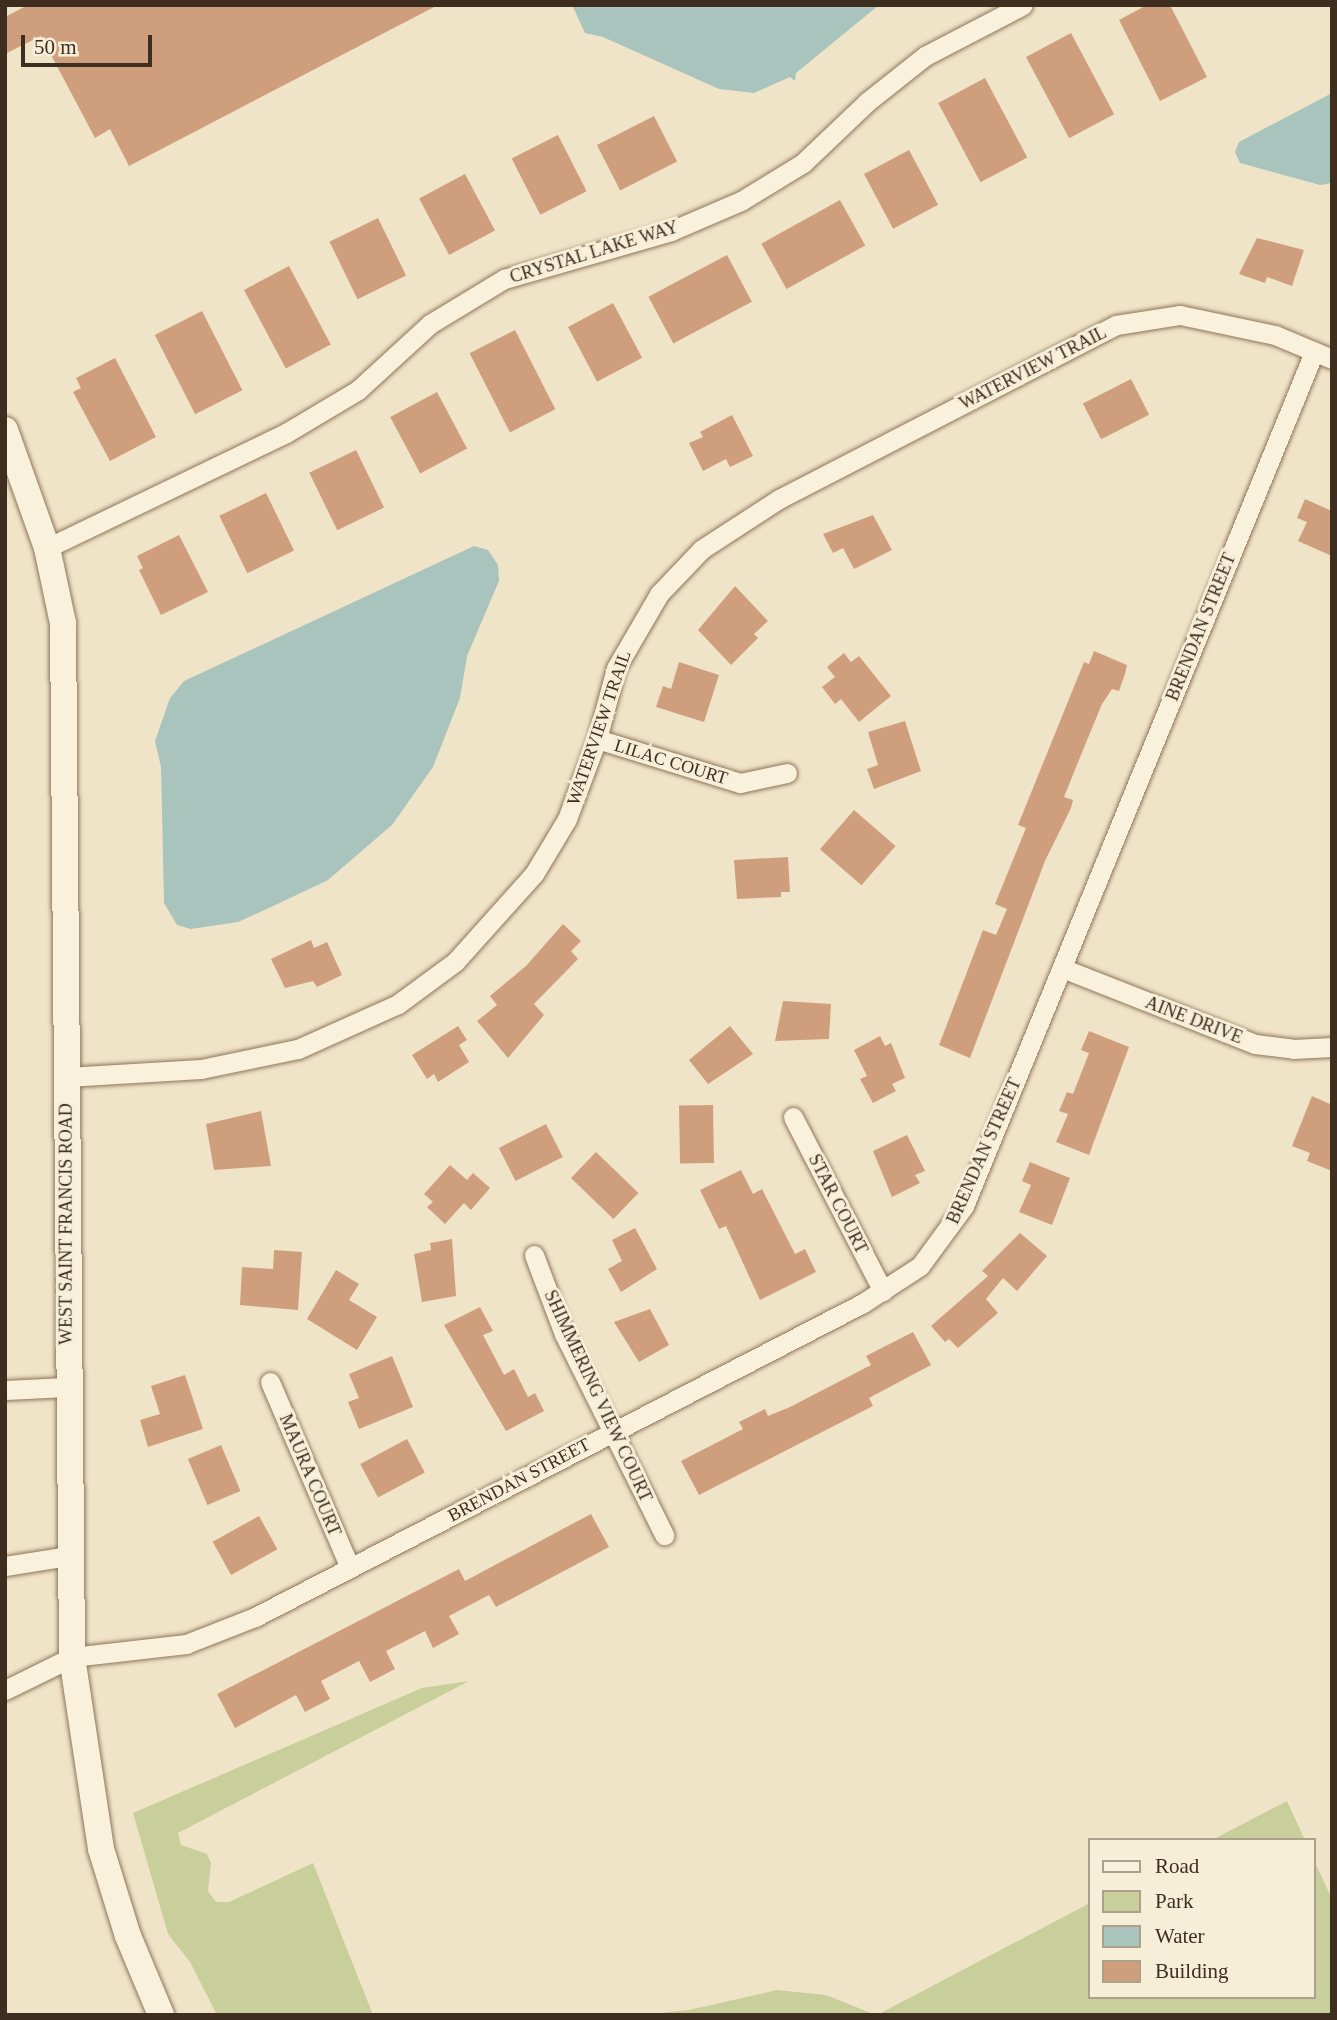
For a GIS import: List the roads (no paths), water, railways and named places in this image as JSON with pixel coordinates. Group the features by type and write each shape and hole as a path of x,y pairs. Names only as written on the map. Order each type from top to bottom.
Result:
{"street":[{"name":"CRYSTAL LAKE WAY","path":"47,548 286,433 358,390 429,324 504,279 671,231 741,201 803,163 867,102 925,56 1023,5"},
{"name":"WATERVIEW TRAIL","path":"65,1077 201,1069 264,1059 337,1035 398,1004 454,962 534,874 567,819 597,739 616,668 659,594 702,549 779,499 1116,325 1180,315 1275,335 1323,356"},
{"name":"BRENDAN STREET","path":"5,1690 72,1657 186,1644 256,1617 883,1291 919,1266 964,1206 1062,968 1323,356"},
{"name":"WEST SAINT FRANCIS ROAD","path":"5,430 47,548 63,623 66,1387 72,1657 101,1849 128,1936 161,2015"},
{"name":"LILAC COURT","path":"597,739 740,783 787,773"},
{"name":"AINE DRIVE","path":"1062,968 1255,1044 1293,1049 1332,1047"},
{"name":"STAR COURT","path":"793,1117 883,1291"},
{"name":"SHIMMERING VIEW COURT","path":"534,1255 564,1334 664,1535"},
{"name":"MAURA COURT","path":"270,1382 351,1568"},
{"path":"5,1390 66,1387"},
{"path":"5,1566 69,1556"}],"water":[{"path":"572,5 879,5 796,73 795,81 790,77 754,93 719,89 603,37 585,33"},
{"path":"1332,93 1332,183 1320,185 1240,163 1235,152 1239,142"},
{"path":"474,546 488,550 498,565 499,581 467,656 460,698 433,767 392,825 328,880 269,908 238,922 191,929 177,925 164,903 161,767 155,741 170,698 184,681"}]}
